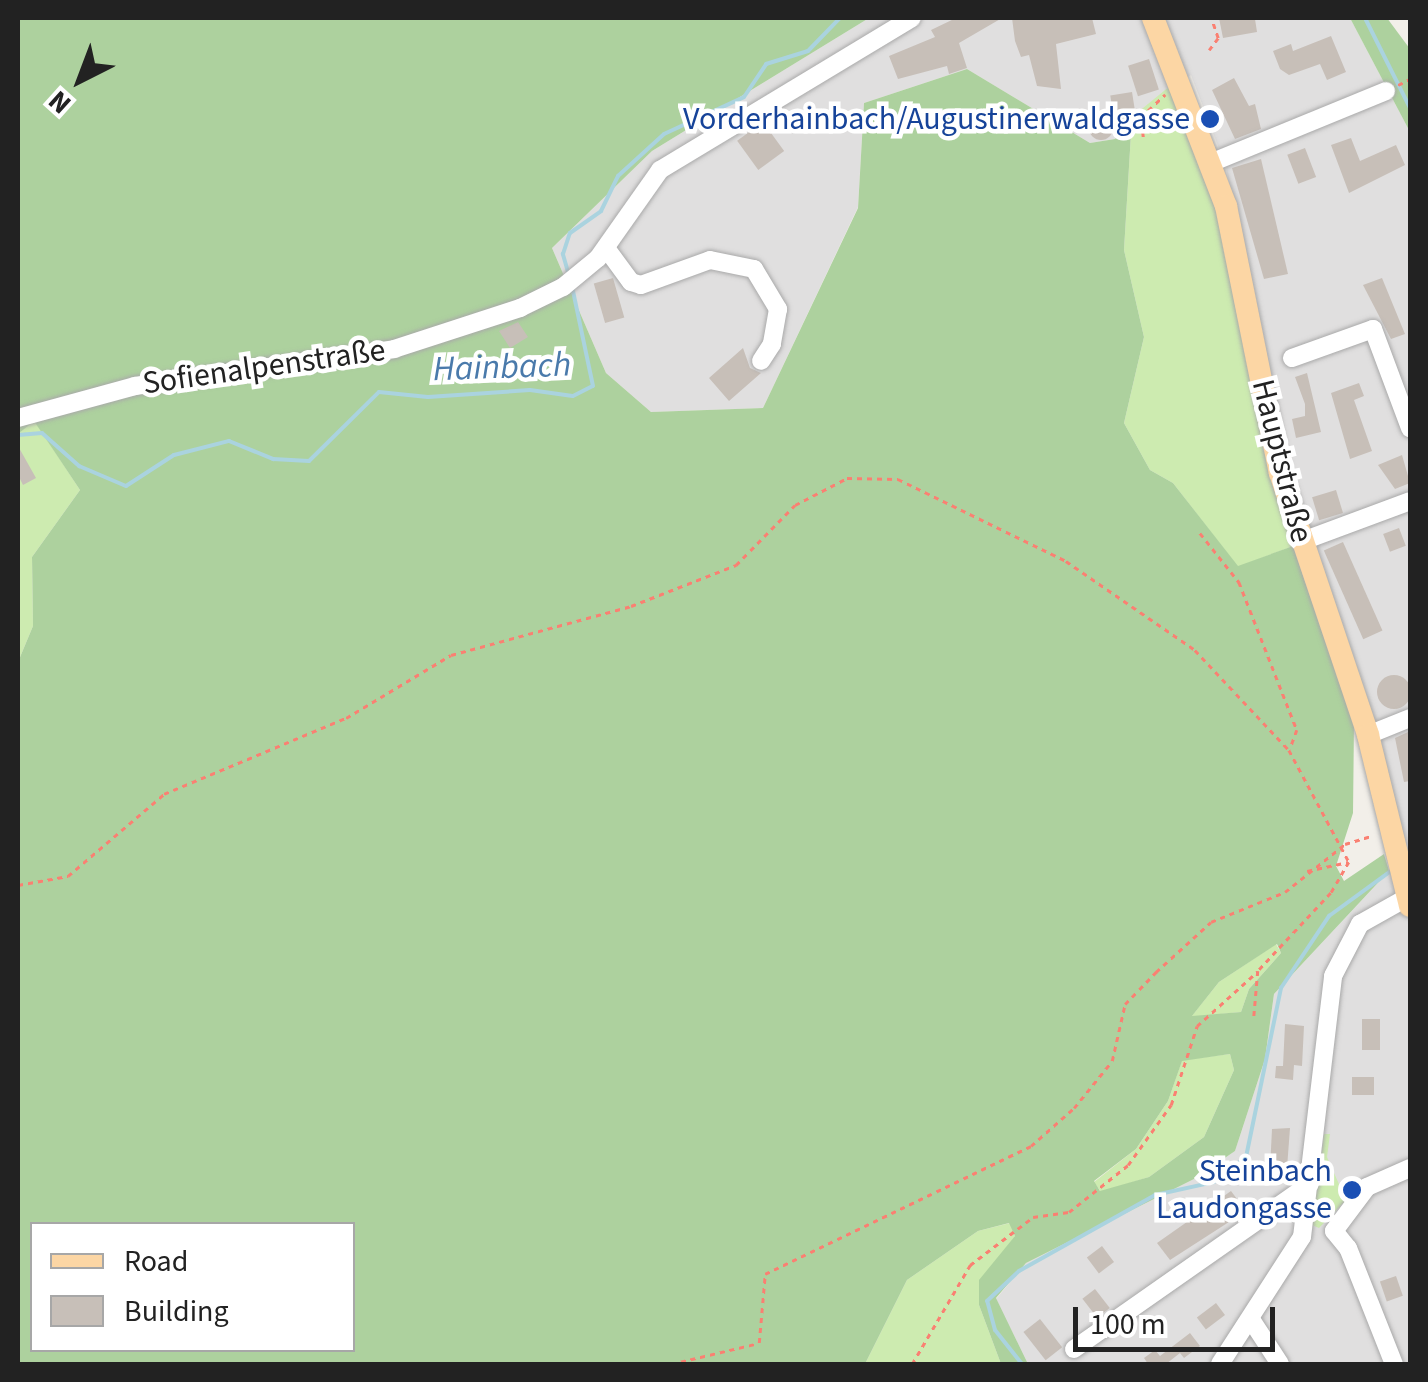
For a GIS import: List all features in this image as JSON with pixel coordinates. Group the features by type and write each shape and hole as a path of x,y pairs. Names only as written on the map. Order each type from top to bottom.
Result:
{"main road":[{"name":"Hauptstraße","path":"1153,18 1213,162 1300,542 1368,735 1407,893"}],"street":[{"path":"761,361 776,332 778,309 754,268 710,260 641,286 631,282 606,248 660,170 912,18"},
{"path":"1213,162 1386,91"},
{"name":"Sofienalpenstraße","path":"18,418 136,386 424,342 563,287 606,248"},
{"path":"1292,358 1373,328 1410,428"},
{"path":"1300,542 1410,501"},
{"path":"1368,735 1410,718"},
{"path":"1220,1364 1252,1321 1302,1237 1310,1184 1320,1042 1333,976 1360,924 1407,893"},
{"path":"1302,1237 1334,1231 1367,1187 1410,1168"},
{"path":"1074,1349 1310,1184"},
{"path":"1334,1231 1348,1248 1394,1364"},
{"path":"1252,1321 1280,1364"}],"path":[{"path":"1209,50 1218,38 1211,18"},
{"path":"1143,137 1141,118 1181,84"},
{"path":"18,885 68,876 164,794 346,718 451,656 631,606 736,565 794,505 847,478 898,479 1066,561 1195,650 1289,750 1345,844 1349,862 1331,893 1258,971 1196,1026 1171,1105 1128,1165 1069,1212 1033,1217 970,1265 912,1364"},
{"path":"1200,534 1240,582 1297,730 1289,750"},
{"path":"671,1364 760,1342 766,1274 1031,1146 1074,1108 1112,1061 1125,1004 1211,922 1284,892 1304,871 1345,844 1392,829"},
{"path":"1304,871 1349,862"},
{"path":"1254,1017 1258,971"}],"shaded area":[{"path":"869,18 1350,18 1410,132 1410,1364 1028,1364 996,1299 1026,1263 1194,1179 1235,1151 1265,1059 1274,994 1405,854 1286,469 1226,167 1191,75 1132,117 1115,139 1090,143 967,69 864,103 858,207 763,408 651,412 606,373 552,248 652,151"}],"green space":[{"path":"18,18 869,18 652,151 552,248 606,373 651,412 763,408 858,208 864,103 967,69 1090,143 1115,139 1132,117 1124,250 1144,337 1124,423 1150,470 1173,483 1238,566 1293,546 1354,725 1353,813 1336,866 1344,881 1384,854 1389,871 1274,994 1265,1059 1235,1151 1194,1179 1026,1263 996,1298 1028,1364 1001,1364 979,1305 979,1280 1015,1236 1009,1223 978,1231 907,1280 865,1364 18,1364 18,662 33,626 32,557 80,490 34,421 18,434","holes":["1277,944 1281,953 1249,989 1241,1012 1192,1016 1219,982","1230,1054 1234,1070 1204,1137 1149,1177 1100,1191 1094,1181 1136,1149 1168,1101 1182,1061"]},
{"path":"1350,18 1387,18 1410,49 1410,132"},
{"path":"1170,86 1224,232 1263,448 1293,546 1238,567 1173,483 1150,470 1124,423 1144,337 1124,250 1132,117"},
{"path":"34,420 80,490 32,557 33,626 18,662 18,434"},
{"path":"1276,944 1281,953 1249,989 1241,1012 1191,1017 1219,982"},
{"path":"1230,1054 1234,1070 1204,1137 1149,1177 1101,1192 1094,1182 1136,1149 1168,1101 1182,1060"},
{"path":"1324,1134 1330,1134 1327,1157 1346,1200 1319,1228 1312,1225"},
{"path":"1010,1223 1015,1236 979,1305 1001,1364 865,1364 907,1280 978,1231"}],"building":[{"path":"956,18 1002,18 959,43 967,68 949,74 947,66 898,79 889,56 935,37 931,30"},
{"path":"1012,18 1092,18 1096,34 1056,44 1061,89 1037,86 1029,55 1021,57 1015,41"},
{"path":"1219,18 1255,19 1257,32 1223,38"},
{"path":"1331,36 1346,72 1327,80 1320,64 1289,75 1280,69 1273,51 1291,44 1293,51"},
{"path":"1149,59 1159,89 1138,96 1128,66"},
{"path":"1234,78 1249,106 1255,104 1261,129 1235,139 1212,90"},
{"path":"1132,92 1135,111 1113,114 1110,95"},
{"path":"1101,116 1110,119 1110,137 1101,140 1092,137 1089,128 1092,119"},
{"path":"763,122 784,151 758,170 737,141"},
{"path":"1351,138 1360,161 1396,145 1405,165 1349,193 1331,145"},
{"path":"1305,148 1316,177 1298,184 1287,155"},
{"path":"1261,159 1288,274 1264,279 1232,168"},
{"path":"613,278 624,317 605,323 594,284"},
{"path":"1382,278 1405,334 1391,339 1363,285"},
{"path":"518,322 528,337 510,348 499,331"},
{"path":"743,348 750,368 761,373 729,401 709,378"},
{"path":"1307,373 1321,432 1296,438 1292,419 1305,416 1305,404 1295,377"},
{"path":"1359,383 1364,396 1354,400 1372,451 1350,459 1331,393"},
{"path":"18,446 36,478 23,485 18,475"},
{"path":"1402,455 1410,483 1395,489 1378,465"},
{"path":"1336,490 1343,513 1319,520 1312,497"},
{"path":"1399,528 1406,546 1390,552 1383,534"},
{"path":"1343,542 1382,631 1363,639 1324,551"},
{"path":"1394,675 1406,680 1411,692 1406,704 1394,709 1382,704 1377,692 1382,680"},
{"path":"1408,732 1410,781 1404,782 1395,738"},
{"path":"1362,1019 1380,1019 1380,1050 1362,1050"},
{"path":"1285,1024 1304,1026 1302,1066 1294,1065 1293,1080 1275,1078 1276,1066 1283,1066"},
{"path":"1352,1077 1374,1077 1374,1095 1352,1095"},
{"path":"1290,1128 1287,1168 1270,1169 1272,1129"},
{"path":"1231,1191 1246,1211 1170,1260 1157,1243"},
{"path":"1102,1246 1114,1262 1099,1273 1087,1257"},
{"path":"1396,1276 1403,1296 1387,1301 1380,1282"},
{"path":"1095,1289 1110,1308 1097,1318 1082,1299"},
{"path":"1216,1303 1225,1315 1206,1329 1197,1317"},
{"path":"1040,1319 1062,1347 1046,1360 1023,1332"},
{"path":"1190,1333 1200,1346 1184,1358 1180,1353 1166,1364 1148,1364 1144,1358 1155,1350 1160,1356"}],"waterway":[{"name":"Hainbach","path":"568,272 563,254 570,233 601,211 618,176 664,134 744,97 766,64 808,51 840,18"},
{"path":"1365,18 1410,108"},
{"name":"Hainbach","path":"18,435 42,433 79,466 126,486 174,455 229,441 273,459 309,461 379,392 428,397 530,390 573,396 593,386 572,286"},
{"path":"1022,1364 995,1330 987,1301 1019,1271 1155,1195 1214,1182 1246,1157 1281,988 1329,916 1391,871"}],"place":[{"name":"Vorderhainbach/Augustinerwaldgasse","path":"1210,119"},
{"name":"Steinbach Laudongasse","path":"1352,1190"}]}
